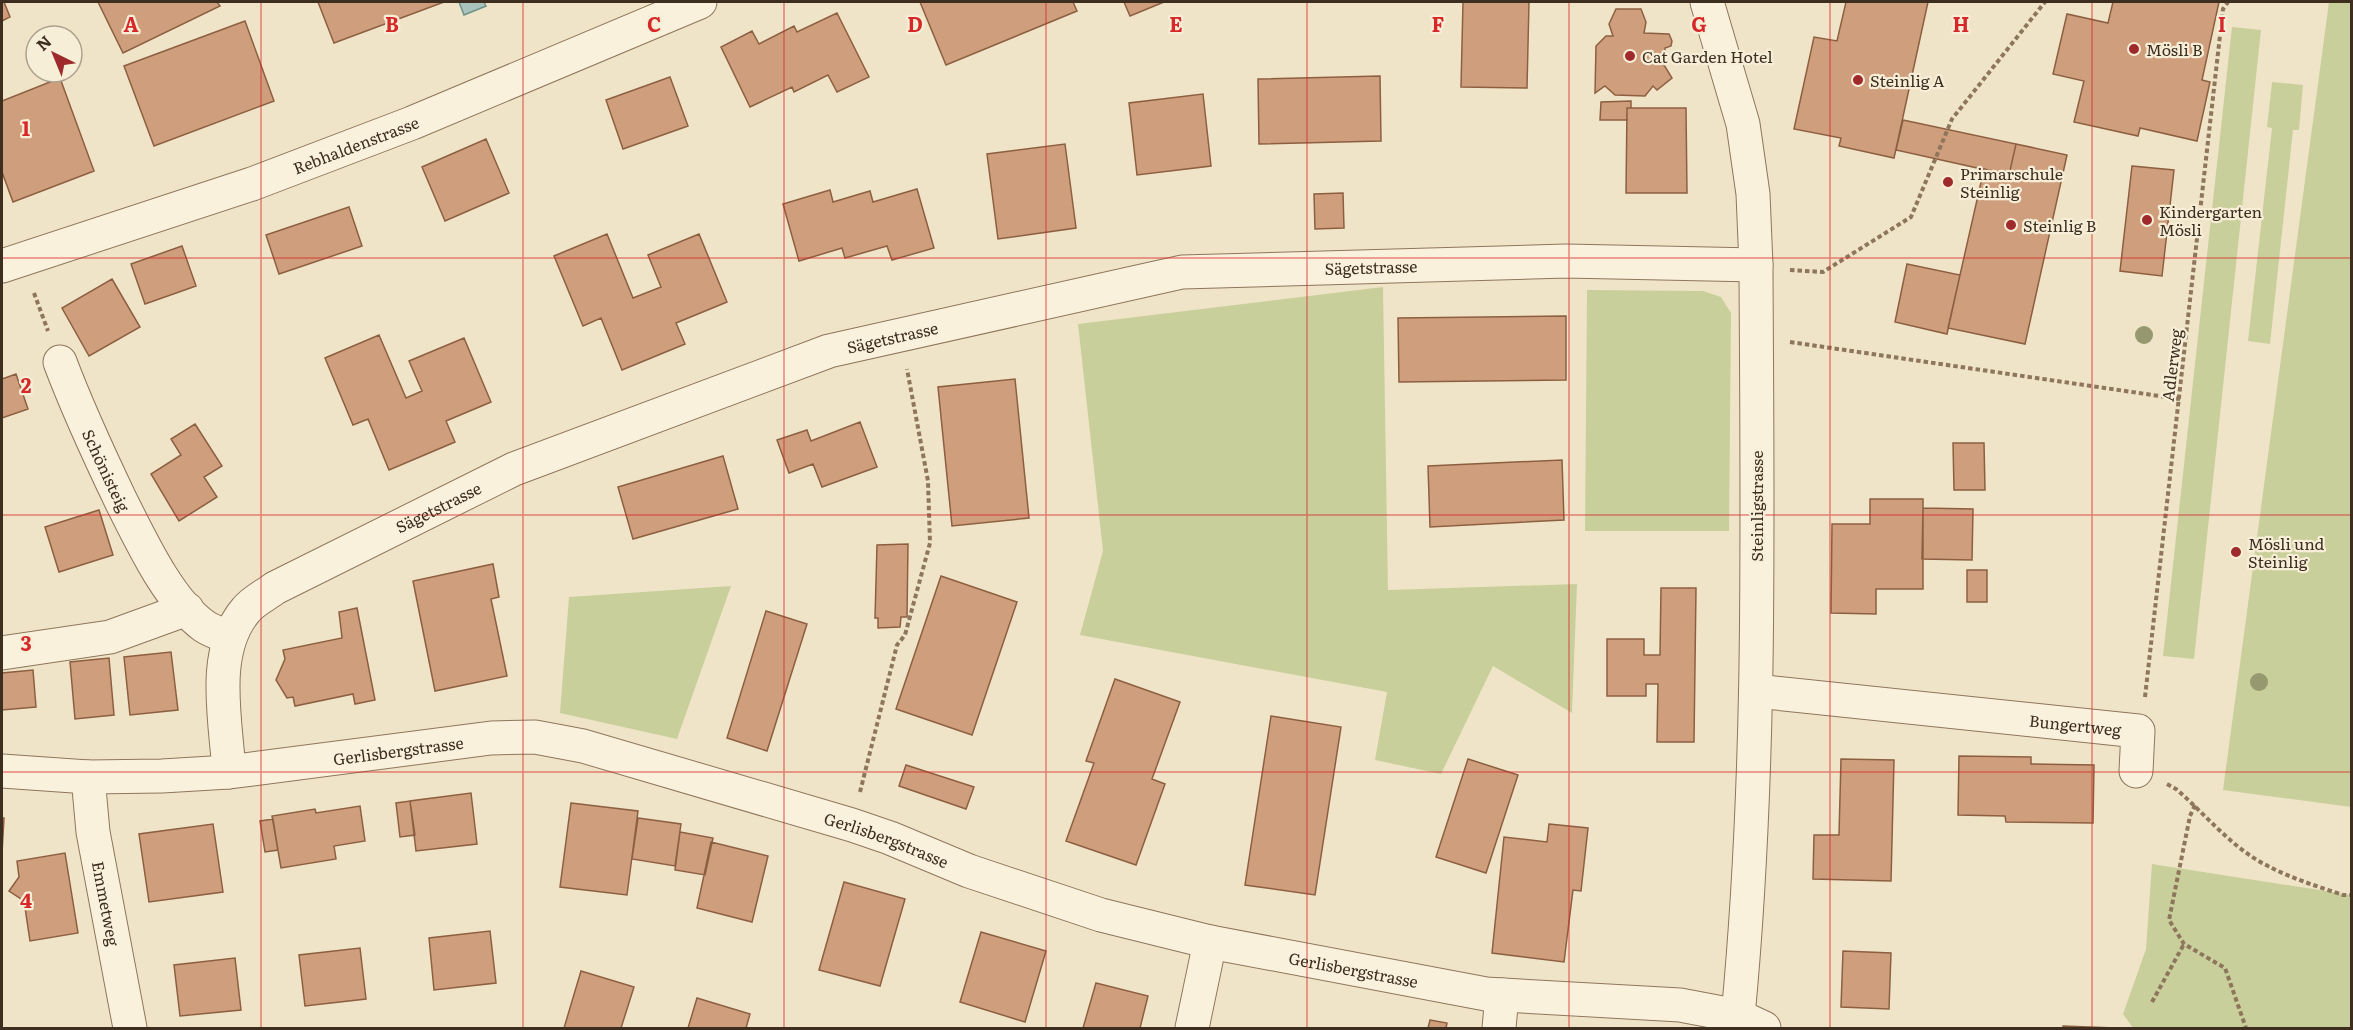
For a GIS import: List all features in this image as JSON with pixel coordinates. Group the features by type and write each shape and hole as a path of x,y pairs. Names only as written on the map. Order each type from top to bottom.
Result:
{"street":[{"name":"Rebhaldenstrasse","path":"2,266 252,184 412,123 700,2"},
{"name":"Steinligstrasse","path":"1707,2 1743,124 1753,194 1772,267 1745,944 1751,1022"},
{"name":"Sägetstrasse","path":"229,772 223,668 229,637 246,609 275,588 514,469 830,351 1182,272 1566,261 1772,267"},
{"name":"Schönisteig","path":"60,362 82,421 137,533 160,574 187,609 205,626 229,637"},
{"path":"2,653 110,637 187,609"},
{"name":"Bungertweg","path":"1756,691 2138,731 2136,771"},
{"name":"Gerlisbergstrasse","path":"2,771 88,777 229,772 490,738 535,737 583,747 852,825 890,838 969,871 1101,915 1210,942 1502,995 1680,1005 1751,1022"},
{"name":"Emmetweg","path":"88,777 93,832 130,1029"},
{"path":"1192,1029 1210,942"},
{"path":"1499,1029 1502,995"}],"path":[{"path":"1772,267 1823,272 1911,217 1952,119 2045,2"},
{"name":"Adlerweg","path":"2138,731 2144,708 2223,9 2228,2"},
{"path":"32,286 60,362"},
{"path":"860,795 897,645 904,636 930,543 928,480 901,335"},
{"path":"1785,342 2180,399"},
{"path":"2136,771 2156,778 2176,789 2225,835 2255,859 2289,877 2343,895 2352,895"},
{"path":"2195,805 2169,920 2184,944 2225,968 2246,1029"},
{"path":"2152,1002 2184,944"}],"green space":[{"path":"2329,2 2352,2 2351,807 2223,790"},
{"path":"2232,27 2261,30 2194,659 2163,656"},
{"path":"2272,82 2303,85 2299,130 2293,130 2270,344 2248,341 2272,128 2267,127"},
{"path":"1383,287 1388,590 1577,584 1572,713 1493,666 1441,774 1375,760 1387,692 1080,635 1103,551 1078,324"},
{"path":"1587,290 1703,291 1721,297 1731,313 1729,531 1585,531"},
{"path":"731,586 677,739 560,713 569,597"},
{"path":"2152,864 2351,895 2351,1028 2133,1028 2123,1014 2146,949"}],"water":[{"path":"459,2 484,2 486,6 464,15"}],"building":[{"path":"2,2 10,17 2,21"},
{"path":"98,2 217,2 220,6 123,53"},
{"path":"318,2 444,2 334,43"},
{"path":"920,2 1073,2 1077,11 946,65"},
{"path":"1124,2 1164,2 1130,16"},
{"path":"1463,2 1529,2 1527,88 1461,87"},
{"name":"Steinlig A","path":"1846,2 1928,2 1894,158 1839,146 1841,138 1794,129 1814,37 1837,41"},
{"name":"Mösli B","path":"2113,2 2219,2 2202,80 2210,82 2197,141 2140,128 2138,136 2074,122 2084,81 2053,74 2067,14 2108,23"},
{"name":"Cat Garden Hotel","path":"1616,9 1641,9 1646,22 1644,33 1669,34 1672,41 1671,46 1665,48 1664,65 1672,78 1657,90 1653,86 1645,96 1615,95 1605,86 1595,93 1596,46 1606,36 1613,36 1609,24"},
{"path":"837,13 869,77 837,92 828,75 794,92 792,87 750,107 721,47 752,31 759,44 794,26 797,32"},
{"path":"245,21 274,101 154,146 124,66"},
{"path":"1380,76 1381,141 1259,144 1258,79"},
{"path":"670,77 688,126 623,149 606,100"},
{"path":"45,84 62,84 94,171 13,202 2,172 2,101"},
{"path":"1203,94 1211,166 1137,175 1129,103"},
{"path":"1631,101 1631,108 1627,108 1627,120 1600,120 1601,102"},
{"path":"1627,108 1686,108 1687,193 1626,193"},
{"path":"1903,120 2016,144 2009,175 1896,150"},
{"path":"486,139 509,193 445,221 422,167"},
{"path":"1065,144 1076,228 998,239 987,154"},
{"name":"Steinlig B","path":"2016,144 2067,155 2025,344 1948,328 1984,169 2009,175"},
{"name":"Kindergarten Mösli","path":"2132,166 2174,170 2162,276 2120,271"},
{"path":"917,189 934,248 892,260 887,246 845,258 842,248 799,261 783,204 830,190 833,202 870,191 873,202"},
{"path":"1343,193 1344,228 1315,229 1314,194"},
{"path":"349,207 362,246 279,274 266,235"},
{"path":"607,234 633,298 661,287 648,255 699,234 727,302 676,323 685,344 622,370 601,318 583,326 554,256"},
{"path":"182,246 196,286 145,304 131,264"},
{"path":"1907,264 1960,275 1947,334 1895,322"},
{"path":"112,279 140,327 89,356 62,308"},
{"path":"1566,316 1566,380 1399,382 1398,318"},
{"path":"379,335 406,398 422,391 409,361 464,338 491,402 446,421 455,442 389,470 368,419 353,425 325,358"},
{"path":"16,374 28,409 2,418 2,379"},
{"path":"1015,379 1029,518 952,526 938,387"},
{"path":"860,422 877,467 822,487 813,464 789,473 777,440 807,430 811,441"},
{"path":"195,424 222,466 204,477 217,497 179,521 151,474 181,455 171,439"},
{"path":"1953,443 1984,443 1985,490 1954,490"},
{"path":"723,456 738,509 633,539 618,487"},
{"path":"1562,460 1564,520 1430,527 1428,466"},
{"path":"1870,499 1923,499 1923,589 1876,589 1876,614 1831,613 1832,524 1870,524"},
{"path":"1923,508 1973,509 1972,560 1922,559"},
{"path":"99,510 113,555 59,572 45,527"},
{"path":"908,544 907,617 901,617 900,627 878,628 878,618 875,618 877,545"},
{"path":"493,564 499,597 491,599 507,676 435,691 413,581"},
{"path":"1967,570 1987,570 1987,602 1967,602"},
{"path":"941,576 1017,602 972,735 896,709"},
{"path":"1661,588 1696,588 1694,742 1657,742 1658,684 1646,684 1646,696 1607,696 1607,639 1644,639 1644,655 1660,655"},
{"path":"357,608 375,700 355,704 353,694 295,706 293,697 287,698 276,680 285,659 283,650 342,638 339,612"},
{"path":"766,611 807,624 767,751 727,738"},
{"path":"171,652 178,710 130,715 124,657"},
{"path":"109,658 114,715 75,719 70,662"},
{"path":"33,670 36,707 2,710 2,673"},
{"path":"1115,679 1180,702 1152,779 1165,784 1136,865 1066,841 1094,763 1086,761"},
{"path":"1271,716 1341,727 1315,895 1245,885"},
{"path":"1959,756 2031,757 2031,764 2094,765 2093,823 2006,822 2005,816 1958,815"},
{"path":"1468,759 1518,775 1486,873 1436,857"},
{"path":"1841,759 1894,760 1891,881 1813,879 1814,835 1839,835"},
{"path":"906,765 974,787 966,809 899,786"},
{"path":"471,793 477,844 416,851 410,801"},
{"path":"410,801 415,835 400,837 396,803"},
{"path":"571,803 638,811 627,895 560,887"},
{"path":"360,806 365,841 334,846 336,859 281,868 272,816 315,809 316,813"},
{"path":"2,818 4,818 2,853"},
{"path":"638,818 681,824 675,866 632,859"},
{"path":"273,819 278,850 265,852 260,821"},
{"path":"213,824 223,892 149,902 139,834"},
{"path":"1549,824 1588,828 1581,891 1573,890 1564,962 1492,953 1504,837 1547,842"},
{"path":"680,832 713,838 705,875 675,870"},
{"path":"711,842 768,856 752,922 697,908"},
{"path":"65,853 78,933 30,941 24,901 9,891 19,877 17,861"},
{"path":"844,882 905,899 880,986 819,970"},
{"path":"490,931 496,983 434,990 429,938"},
{"path":"981,932 1046,951 1025,1022 960,1002"},
{"path":"360,948 366,999 305,1006 299,955"},
{"path":"1843,951 1891,953 1889,1009 1841,1007"},
{"path":"235,958 241,1010 180,1016 174,965"},
{"path":"581,971 634,987 621,1028 564,1028"},
{"path":"1096,983 1148,996 1140,1028 1083,1028"},
{"path":"697,998 750,1014 746,1028 688,1028"},
{"path":"1430,1020 1447,1023 1446,1028 1428,1028"},
{"path":"2063,1026 2115,1028 2063,1028"}],"place":[{"name":"Mösli B","path":"2134,49"},
{"name":"Cat Garden Hotel","path":"1630,56"},
{"name":"Steinlig A","path":"1858,80"},
{"name":"Primarschule Steinlig","path":"1948,182"},
{"name":"Kindergarten Mösli","path":"2147,220"},
{"name":"Steinlig B","path":"2011,225"},
{"name":"Mösli und Steinlig","path":"2236,552"}]}
